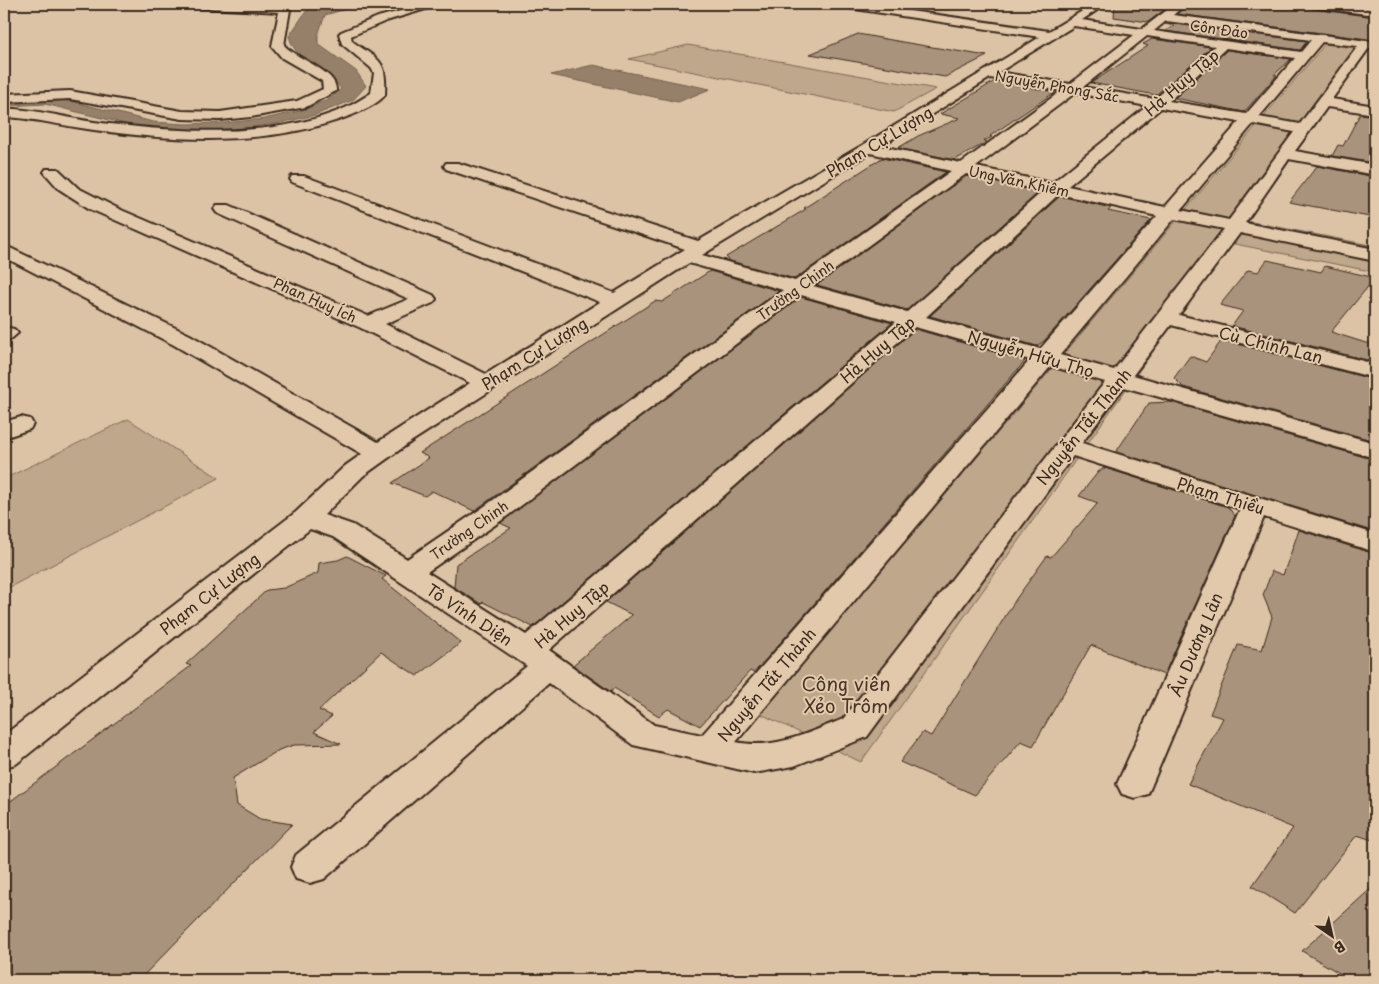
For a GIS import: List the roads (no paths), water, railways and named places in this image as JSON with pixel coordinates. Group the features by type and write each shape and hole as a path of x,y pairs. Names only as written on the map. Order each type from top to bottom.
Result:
{"street":[{"path":"4,98 70,95 196,116 251,113 301,104 329,91 330,84 327,79 286,55 278,46 286,7 188,4"},
{"path":"4,113 37,114 91,126 159,134 204,135 260,131 331,117 365,105 378,95 380,73 376,66 346,42 345,34 397,14 437,4"},
{"path":"842,4 1050,35"},
{"name":"Phạm Cự Lượng","path":"4,754 306,518 354,471 379,453 693,252 868,148 1101,4"},
{"name":"Trường Chinh","path":"407,573 492,514 799,287 1072,89 1181,4"},
{"path":"1312,4 1375,12"},
{"path":"1162,17 1319,38 1366,54"},
{"name":"Côn Đảo","path":"1071,22 1304,56"},
{"name":"Nguyễn Tất Thành","path":"1319,38 710,749 754,758 794,753 855,728 1016,512 1166,318 1324,102 1366,54"},
{"name":"Hà Huy Tập","path":"537,659 1055,189 1190,77 1224,44"},
{"name":"Nguyễn Phong Sắc","path":"987,74 1305,129"},
{"path":"1324,102 1375,110"},
{"name":"Ung Văn Khiêm","path":"868,148 1055,189 1375,254"},
{"path":"1286,154 1375,170"},
{"name":"Nguyễn Hữu Thọ","path":"452,166 693,252 799,287 1375,451"},
{"name":"Phan Huy Ích","path":"52,172 60,183 79,196 368,324 487,383"},
{"path":"298,179 616,301"},
{"path":"223,209 426,298 368,324"},
{"name":"Ung Văn Khiêm","path":"1170,213 1235,225 1375,239"},
{"name":"Ung Văn Khiêm","path":"1235,225 1375,271"},
{"path":"4,250 182,340 379,453"},
{"name":"Cù Chính Lan","path":"1166,318 1375,371"},
{"name":"Phạm Thiều","path":"1068,446 1375,543"},
{"name":"Âu Dương Lân","path":"1135,784 1255,505"},
{"name":"Tô Vĩnh Diện","path":"306,518 343,531 537,659 645,736 710,749"},
{"path":"310,866 537,659"}],"park label":[{"name":"Công viên Xẻo Trôm","path":"846,694"}]}
